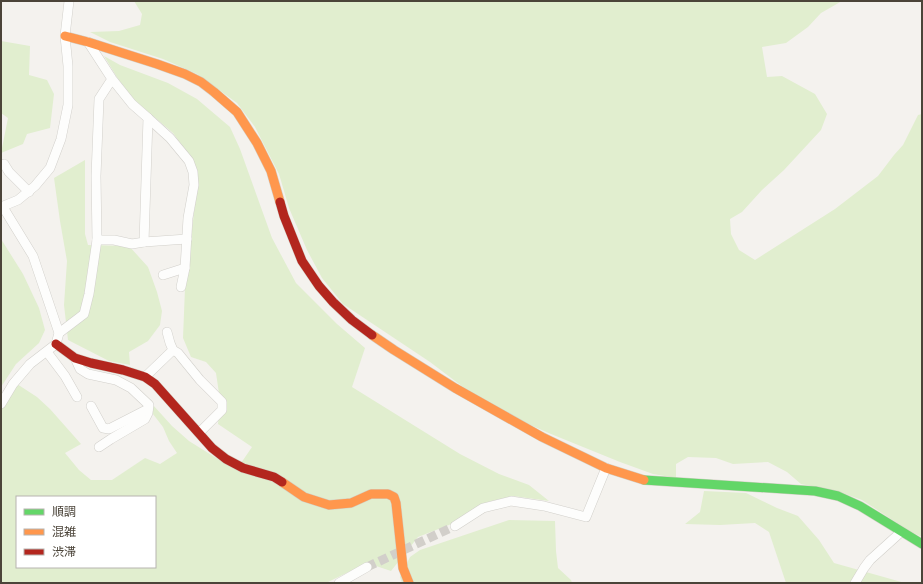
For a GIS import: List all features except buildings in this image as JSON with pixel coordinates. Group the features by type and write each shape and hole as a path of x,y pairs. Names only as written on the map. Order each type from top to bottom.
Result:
{"street":[{"path":"60,333 33,256 2,207 18,200 35,186 50,168 61,139 68,105 68,66 65,36 68,1"},
{"path":"65,36 88,42 185,74 201,82 237,112 257,143 271,171 284,216 302,261 319,286 352,320 394,350 456,388 542,437 606,468 646,481 815,491 838,496 860,506 922,544"},
{"path":"88,42 112,79 132,104 170,138 189,160 193,172 194,185 188,218 185,268 181,287"},
{"path":"1,404 13,384 30,364 56,344 60,333 84,314 89,294 97,240 96,176 99,99 112,79"},
{"path":"144,242 148,118"},
{"path":"4,164 9,172 29,192"},
{"path":"97,240 114,240 132,244 186,239"},
{"path":"163,275 185,268"},
{"path":"167,332 173,350 178,353 200,380 222,402 222,410 199,433"},
{"path":"56,344 75,358 124,370 145,378 155,384 212,448 226,459 243,468 274,478 304,497 330,505 351,503 371,494 388,494 394,497 396,503 403,568 409,583"},
{"path":"145,378 173,350"},
{"path":"47,352 65,376 77,397"},
{"path":"75,358 80,369 88,374 116,380 131,388 149,405 148,413 145,419 99,447"},
{"path":"91,406 103,428 109,429 148,408"},
{"path":"455,526 483,508 511,501 544,506 586,517 606,468"},
{"path":"855,583 870,560 901,532"},
{"path":"339,583 367,567"}],"green space":[{"path":"134,1 842,1 821,13 808,27 786,43 762,47 767,77 782,76 815,94 827,114 821,130 742,212 730,219 731,234 739,250 755,260 835,209 878,176 903,145 918,115 922,114 922,537 911,532 862,500 837,491 801,484 787,472 768,462 733,464 716,458 688,457 676,464 676,478 653,474 620,462 512,417 463,387 430,362 343,304 322,278 307,250 289,208 279,174 255,127 237,103 197,74 163,59 110,42 90,32 119,31 140,25 142,14"},
{"path":"1,41 30,46 29,75 47,80 54,94 50,128 27,134 23,144 1,153 8,118 1,113"},
{"path":"104,56 120,65 168,83 197,99 230,127 240,149 272,238 296,283 337,324 365,348 352,387 460,454 499,474 529,485 549,501 513,496 488,502 454,523 418,537 391,571 367,563 326,583 1,583 1,409 5,393 17,384 37,397 50,409 81,444 65,453 79,470 91,480 112,480 145,458 160,464 177,453 169,441 163,427 139,396 153,405 172,426 189,441 221,461 239,466 252,447 218,424 220,400 216,373 206,362 191,357 183,338 185,288 197,187 191,158 173,133 133,99 118,79"},
{"path":"85,160 85,234 88,245 129,246 148,267 162,311 160,325 148,341 129,352 130,365 109,361 68,340 64,305 67,261 54,178"},
{"path":"1,239 23,274 39,308 45,330 39,343 16,364 1,387"},
{"path":"704,491 746,493 798,516 819,540 834,563 905,583 786,583 769,532 755,523 720,525 685,524 700,512"},
{"path":"509,520 555,521 558,568 571,580 572,583 402,583 400,577 410,557 420,550"}],"tunnel":[{"path":"367,567 455,526"}],"traffic: fast":[{"path":"644,480 815,491 838,496 860,506 922,544"}],"traffic: slow":[{"path":"65,36 88,42 185,74 201,82 214,92 237,112 257,143 271,171 280,202"},
{"path":"372,335 455,388 542,437 606,468 644,480"},
{"path":"282,482 304,497 329,505 351,503 371,494 388,494 394,497 396,503 403,568 409,583"}],"traffic: jam":[{"path":"280,202 302,261 319,286 352,320 372,335"},
{"path":"56,344 75,358 145,377 155,384 212,448 226,459 243,468 274,477 282,482"}]}
